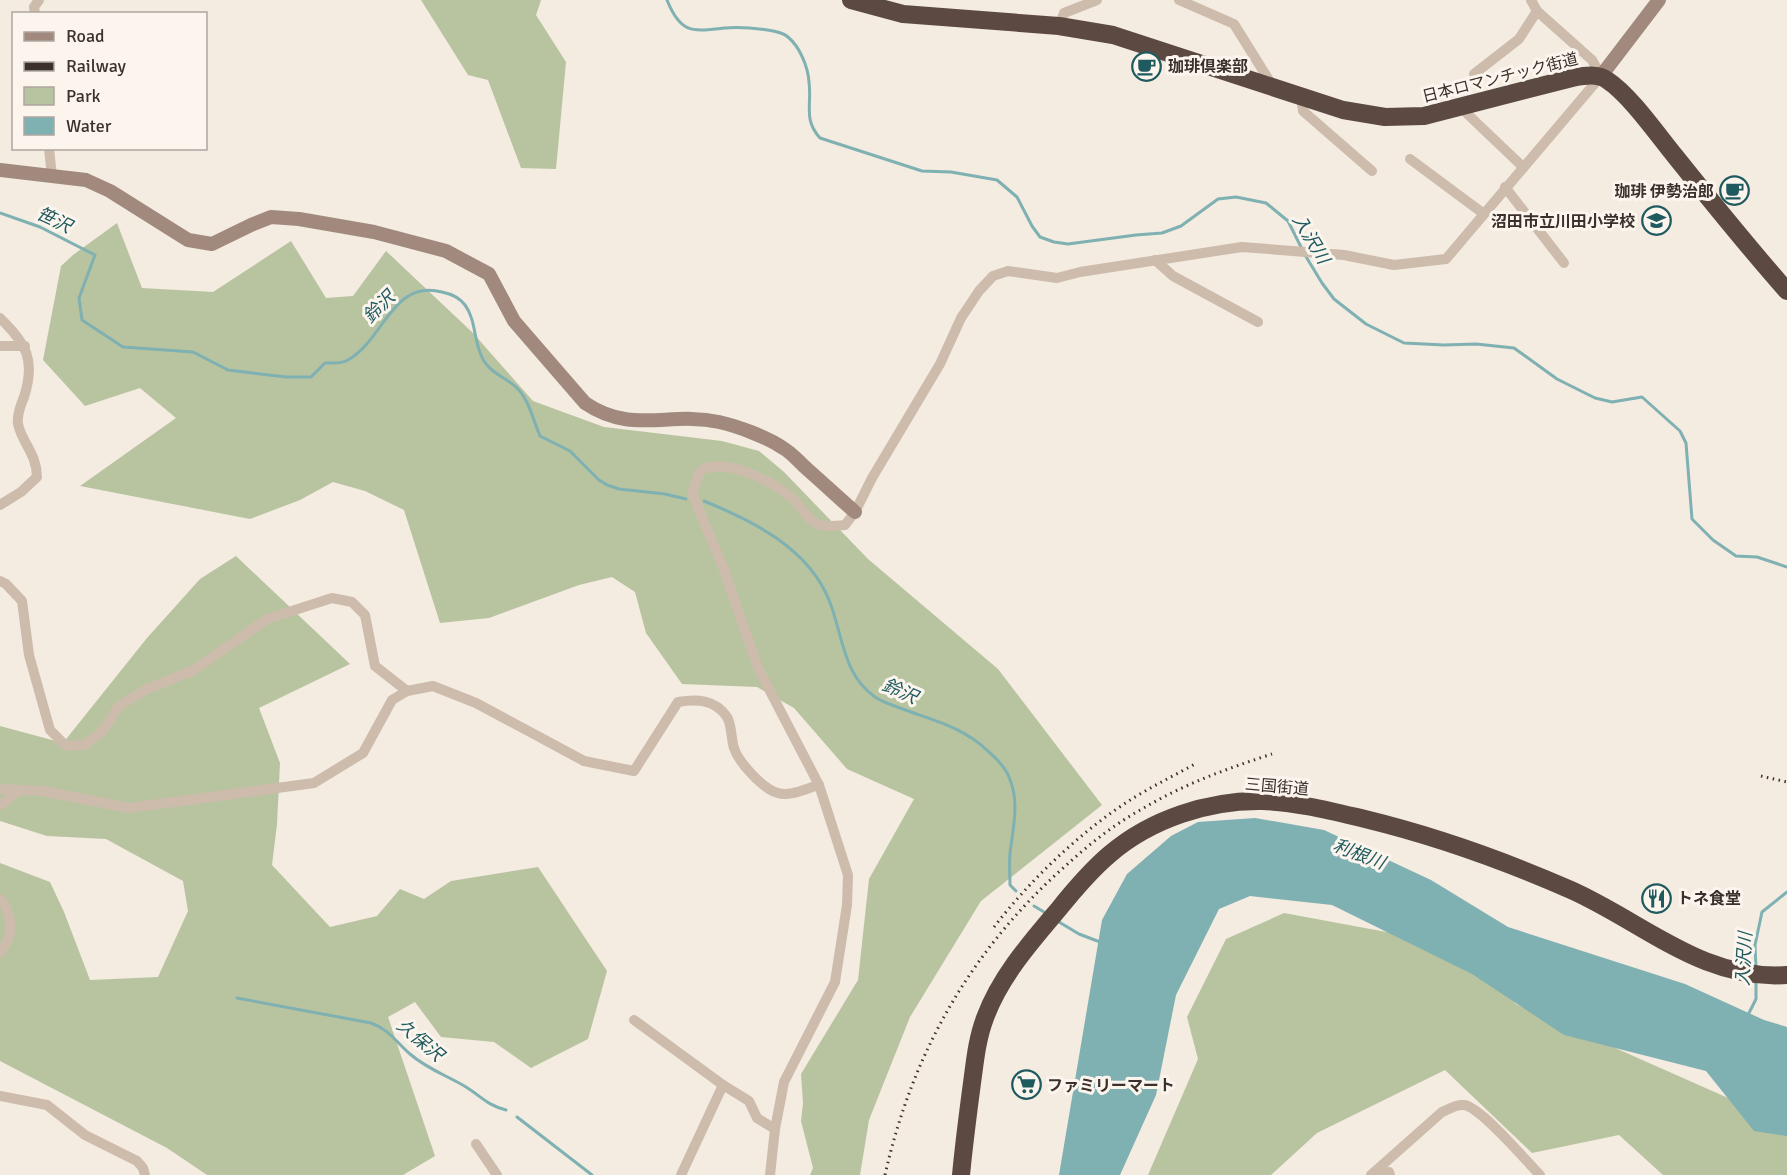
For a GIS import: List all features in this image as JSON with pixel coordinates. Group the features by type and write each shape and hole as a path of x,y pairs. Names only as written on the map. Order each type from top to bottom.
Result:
{"highway":[{"name":"日本ロマンチック街道","path":"851,0 903,14 1059,26 1113,35 1343,110 1385,117 1424,116 1584,75 1601,76 1612,83 1647,121 1745,244 1787,291"},
{"name":"三国街道","path":"961,1175 980,1035 993,998 1007,975 1074,890 1110,854 1155,825 1215,804 1263,801 1287,804 1362,818 1437,838 1582,895 1691,956 1712,965 1752,973 1787,975"}],"street":[{"path":"1059,26 1064,13 1097,0"},
{"path":"1179,0 1234,24 1272,86"},
{"path":"1531,0 1537,11 1592,60 1601,76"},
{"path":"770,1175 775,1129 784,1082 835,982 847,905 848,875 819,785 758,668 724,570 692,493 700,471 716,465 743,472 767,481 792,498 816,524 845,525 855,512 872,478 940,364 961,318 979,291 993,276 1008,271 1057,278 1080,272 1242,246 1344,255 1394,265 1446,259 1601,76 1659,0"},
{"path":"1474,74 1518,39 1537,11"},
{"path":"1301,96 1304,111 1372,171"},
{"path":"1460,107 1523,167"},
{"path":"50,150 52,177"},
{"path":"1410,159 1484,214"},
{"path":"0,170 86,180 110,191 188,240 213,244 250,225 271,218 299,219 374,232 446,251 489,274 514,321 585,403 598,412 613,418 631,421 690,418 720,422 764,438 783,448 855,512"},
{"path":"1505,187 1564,263"},
{"path":"1155,260 1173,276 1258,322"},
{"path":"0,318 25,346 28,356 28,375 18,423 34,460 37,477 21,492 0,505"},
{"path":"0,346 25,346"},
{"path":"0,581 6,584 22,601 30,655 50,730 66,746 84,745 102,732 119,706 145,690 194,670 267,619 332,598 352,602 366,615 375,666 407,691"},
{"path":"0,789 43,791 129,808 314,783 363,753 392,700 407,691 433,686 476,703 585,761 634,771 678,702 697,699 711,702 728,717 735,751 752,776 779,794 819,785"},
{"path":"0,804 19,790"},
{"path":"0,899 5,904 9,923 9,939 0,953"},
{"path":"634,1020 723,1085 749,1101 758,1118 775,1129"},
{"path":"681,1175 723,1085"},
{"path":"0,1096 47,1104 85,1135 136,1161 143,1168 145,1175"},
{"path":"1371,1175 1442,1112 1454,1106 1463,1105 1471,1107 1482,1116 1540,1175"},
{"path":"476,1144 497,1175"},
{"path":"1377,1175 1389,1172 1390,1175"}],"green space":[{"path":"421,0 541,0 536,15 566,62 556,169 521,168 488,80 468,75"},
{"path":"117,223 142,288 213,292 291,241 326,298 353,296 386,251 473,333 533,401 604,427 722,441 759,451 784,472 868,559 998,669 1102,805 981,901 910,1017 869,1120 860,1175 810,1175 813,1168 801,1121 803,1103 801,1074 858,980 869,879 914,799 847,769 794,708 757,687 682,684 646,633 635,592 612,577 579,585 489,618 440,623 404,510 365,491 333,482 300,500 250,519 80,486 176,418 140,388 85,406 43,360 61,266"},
{"path":"236,556 350,664 259,708 280,763 272,865 330,927 377,916 400,889 424,899 451,881 538,867 607,971 588,1039 531,1068 494,1042 441,1037 415,1002 388,1017 435,1156 403,1175 207,1175 167,1148 0,1061 0,863 50,882 90,980 158,977 188,911 183,881 106,839 47,836 0,821 0,726 63,743 147,638 200,579"},
{"path":"1284,913 1462,946 1516,1004 1787,1124 1787,1175 1663,1175 1619,1135 1532,1153 1445,1070 1317,1133 1271,1175 1148,1175 1198,1059 1187,1017 1226,939"}],"water":[{"name":"利根川","path":"1255,818 1324,830 1431,880 1508,927 1685,984 1764,1020 1787,1027 1787,1136 1754,1131 1706,1071 1564,1035 1472,974 1332,905 1250,896 1219,909 1176,995 1156,1095 1120,1175 1059,1175 1102,920 1127,874 1171,836 1198,822"}],"waterway":[{"name":"入沢川","path":"667,0 677,20 689,28 696,30 751,28 775,31 788,37 800,52 807,70 810,118 820,138 922,171 951,172 997,180 1017,197 1040,237 1068,244 1162,233 1181,226 1218,199 1236,197 1266,203 1288,221 1302,249"},
{"name":"鈴沢","path":"0,213 40,227 95,255 79,298 82,320 123,347 193,352 228,370 286,377 311,377 325,363 348,360 360,351 390,314 411,294 425,290 452,295 463,302 469,311 484,361 520,392 540,436 570,451 607,485 619,489 665,494 686,499"},
{"name":"入沢川","path":"1305,255 1334,299 1366,324 1404,343 1476,344 1514,348 1557,379 1595,398 1612,402 1642,397 1680,431 1686,443 1692,519 1713,540 1736,556 1757,557 1787,567"},
{"name":"鈴沢","path":"704,501 760,527 777,538 807,565 820,582 829,600 845,653 864,688 884,702 958,730 979,743 1001,763 1009,777 1014,795 1015,815 1010,853 1010,885 1016,891"},
{"name":"入沢川","path":"1756,968 1755,945 1762,912 1787,892"},
{"name":"鈴沢","path":"1034,906 1044,912"},
{"name":"鈴沢","path":"1059,922 1079,934 1100,942"},
{"name":"入沢川","path":"1747,1017 1756,999 1756,980"},
{"name":"久保沢","path":"237,998 371,1023 388,1032 423,1064 466,1087 489,1103 506,1110"},
{"name":"久保沢","path":"517,1117 592,1175"}],"railway":[{"path":"885,1175 911,1088 949,1008 999,935 1029,901 1081,852 1131,815 1189,785 1272,754"},
{"path":"994,927 1041,873 1096,824 1135,797 1195,764"},
{"path":"1761,776 1787,782"}],"place":[{"name":"珈琲倶楽部","path":"1147,66"},
{"name":"珈琲 伊勢治郎","path":"1735,191"},
{"name":"沼田市立川田小学校","path":"1656,221"},
{"name":"トネ食堂","path":"1656,898"},
{"name":"ファミリーマート","path":"1026,1085"}],"water label":[{"name":"笹沢","path":"54,220"}]}
